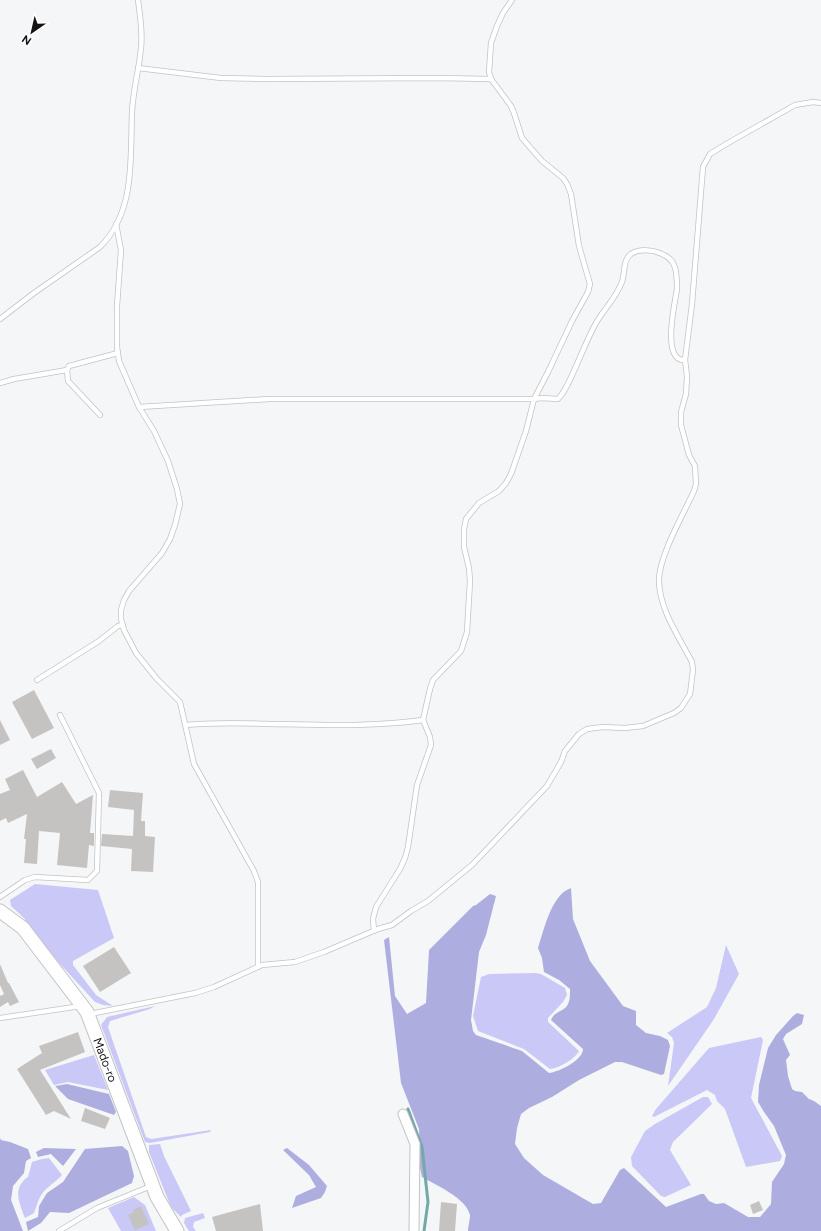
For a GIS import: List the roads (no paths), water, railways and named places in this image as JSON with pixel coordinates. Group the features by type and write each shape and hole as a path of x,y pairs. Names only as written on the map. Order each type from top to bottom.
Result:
{"main road":[{"name":"Mado-ro","path":"0,911 23,928 86,1010 152,1185 157,1197 177,1231"}],"street":[{"path":"403,1114 415,1144 414,1231"}],"lane":[{"path":"0,319 34,293 100,247 110,238 124,206 130,176 132,111 142,36 138,0"},
{"path":"374,931 373,919 376,907 400,869 408,847 417,785 431,745 430,737 423,720 430,689 434,680 461,651 467,632 470,581 469,568 464,547 464,529 466,519 479,503 499,491 511,474 526,431 534,399 572,321 588,292 590,284 579,246 571,194 562,178 542,162 522,138 511,106 491,80 490,72 492,43 503,13 512,0"},
{"path":"138,68 221,78 436,78 491,80"},
{"path":"0,1018 86,1010 195,993 214,987 258,967 277,963 295,962 392,925 428,901 472,865 547,786 561,762 565,751 579,734 587,730 603,727 626,728 643,726 674,714 687,701 690,694 693,670 692,662 667,613 659,579 666,551 696,484 695,466 689,455 681,425 686,394 687,376 685,360 692,304 703,168 710,154 795,105 813,102 821,103"},
{"path":"116,224 120,250 117,306 119,361 139,407 154,431 168,461 180,504 170,540 162,554 129,591 124,600 121,610 123,625 136,653 157,680 180,702 194,764 244,852 258,882 258,967"},
{"path":"139,407 269,399 558,399 562,396 568,385 596,324 622,282 627,258 631,254 639,251 651,250 661,253 674,263 677,287 670,336 675,355 680,360 685,360"},
{"path":"0,383 14,379 67,370 69,366 118,352"},
{"path":"67,370 68,381 100,415"},
{"path":"37,680 99,642 118,626 123,625"},
{"path":"0,896 24,880 35,877 88,880 97,871 99,793 60,715"},
{"path":"186,725 208,722 320,725 396,724 423,720"},
{"path":"59,1231 98,1208 152,1185"}],"waterway":[{"path":"408,1109 422,1147 428,1202 424,1231"}]}
